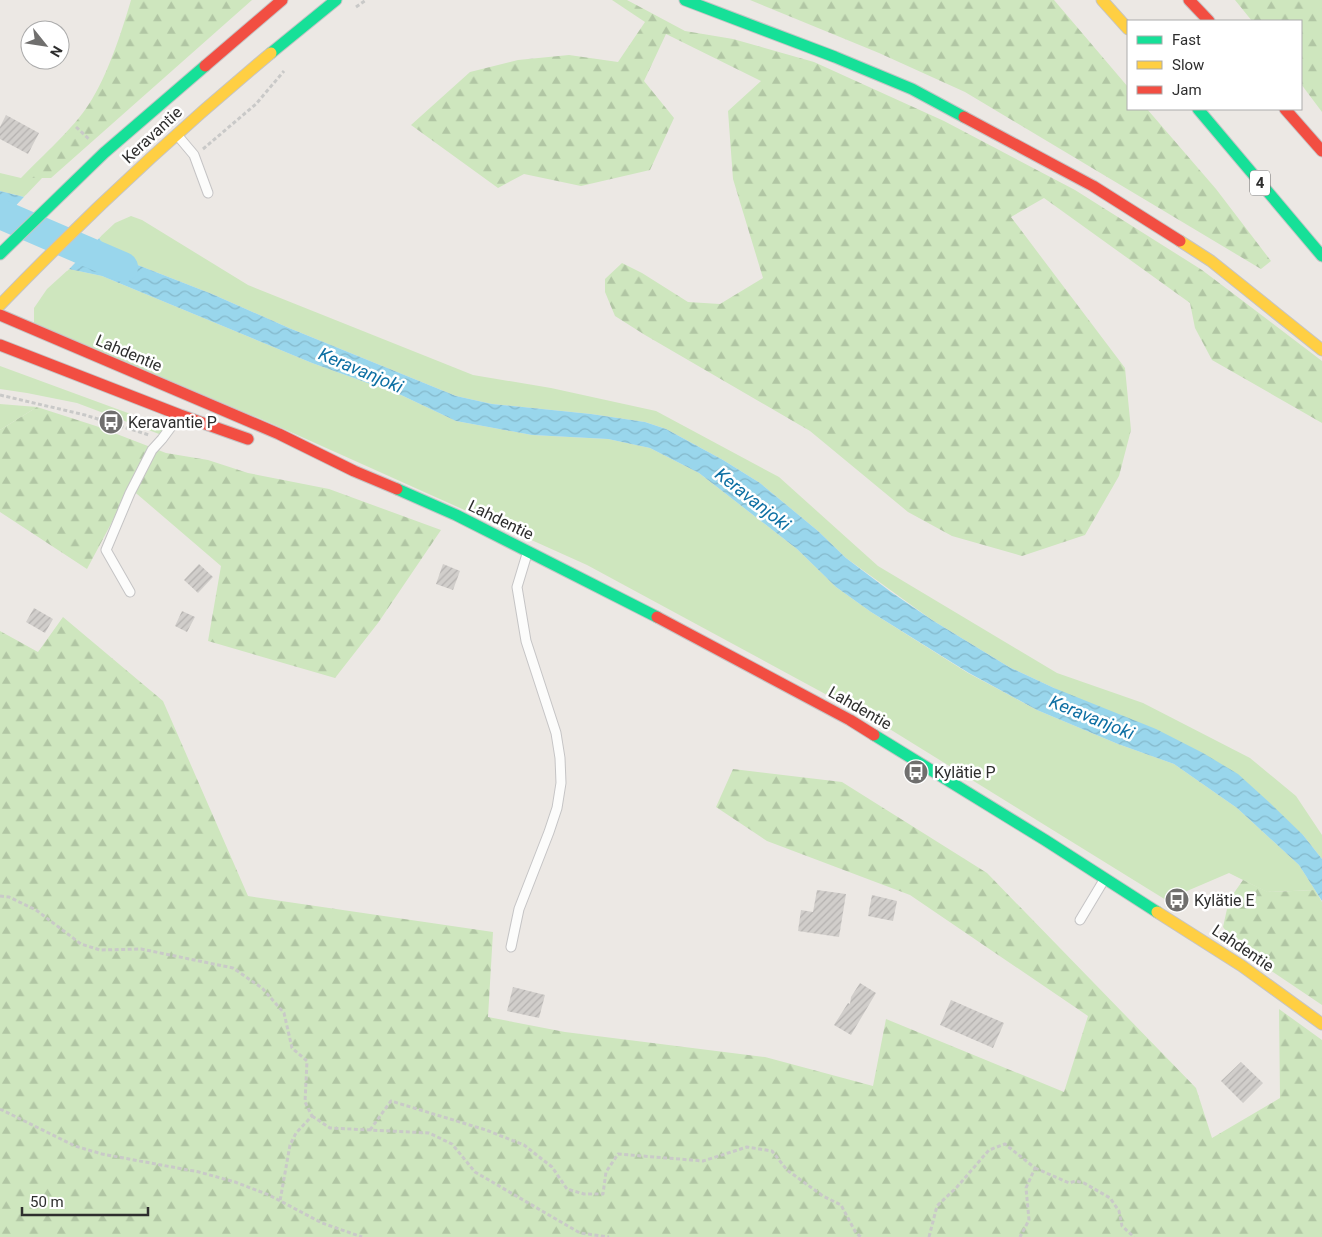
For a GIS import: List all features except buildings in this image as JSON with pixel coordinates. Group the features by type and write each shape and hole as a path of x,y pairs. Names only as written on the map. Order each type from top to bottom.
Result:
{"main road":[{"name":"Keravantie","path":"0,254 104,153 282,0"},
{"name":"Keravantie","path":"0,305 87,218 176,134 265,56 336,0"},
{"path":"685,0 835,57 912,89 1093,186 1211,261 1322,350"},
{"path":"1102,0 1127,28"},
{"path":"1190,0 1208,20"},
{"name":"4","path":"1199,110 1322,256"},
{"path":"1286,110 1322,152"},
{"name":"Lahdentie","path":"0,315 260,443"},
{"name":"Lahdentie","path":"0,345 279,434 354,471 456,515 686,632 850,720 1105,878 1242,966 1322,1024"},
{"name":"Lahdentie","path":"294,454 354,471"}],"lane":[{"path":"176,134 194,155 208,193"},
{"path":"130,592 106,550 130,493 152,450 162,439 185,405"},
{"path":"512,947 519,909 549,832 557,808 561,784 560,758 556,733 526,641 517,588 528,551"},
{"path":"1080,920 1105,878"}],"path":[{"path":"354,9 366,0"},
{"path":"194,155 213,142 256,104 287,68"},
{"path":"0,394 85,414 162,439"},
{"path":"0,896 9,897 36,910 81,944 100,950 141,949 233,968 262,988 284,1013 292,1048 306,1061 305,1102 312,1116 330,1128 429,1133 452,1144 475,1172 580,1233 609,1237"},
{"path":"370,1130 391,1101 399,1103 486,1130 524,1145 552,1167 568,1189 584,1194 603,1194 606,1172 618,1154 703,1161 748,1146 772,1152 787,1170 823,1196 841,1205 856,1233 861,1237"},
{"path":"0,1109 75,1146 102,1154 198,1172 235,1182 269,1195 322,1223 362,1237"},
{"path":"280,1201 290,1146 296,1133 312,1116"},
{"path":"928,1237 937,1206 957,1187 989,1150 1006,1144 1035,1168 1069,1183 1076,1181 1084,1183 1110,1198 1119,1211 1122,1226 1134,1237"},
{"path":"1020,1237 1029,1220 1026,1188 1035,1168"}],"green space":[{"path":"131,0 252,0 51,178 21,178 66,132 96,93 119,39"},
{"path":"612,0 627,0 685,31 733,39 814,62 944,121 1075,190 1202,270 1322,361 1322,423 1212,360 1195,328 1190,303 1044,198 1011,217 1125,368 1131,430 1119,476 1085,535 1022,556 952,536 908,512 810,431 615,316 605,292 605,279 622,263 642,273 688,302 720,304 763,278 733,179 728,111 761,81 666,34 644,81 674,118 650,170 581,186 524,174 498,188 411,125 470,72 518,60 569,55 618,62 645,22"},
{"path":"750,0 1054,0 1127,86 1127,110 1148,110 1216,189 1271,261 1261,269 965,92 879,53"},
{"path":"1235,0 1322,0 1322,112 1302,85 1302,20 1251,20"},
{"path":"0,173 21,178 42,178 24,197 0,191"},
{"path":"131,216 142,220 248,285 473,375 551,388 656,411 779,477 878,566 1057,673 1143,703 1250,758 1296,796 1322,835 1322,859 1303,835 1054,688 1009,667 932,620 846,558 818,531 760,483 723,460 666,429 645,422 591,414 492,404 456,396 289,328 212,294 130,262 103,244 99,238 115,223"},
{"path":"69,269 102,276 312,363 401,395 456,421 532,435 608,439 650,448 699,473 797,549 836,587 871,612 968,673 1037,710 1118,744 1174,764 1237,808 1299,865 1315,890 1267,892 1229,873 1166,900 888,728 587,565 275,425 34,323 34,308 47,289"},
{"path":"0,366 166,427 164,432 159,434 77,403 0,389"},
{"path":"0,404 37,407 0,430"},
{"path":"37,407 96,426 166,453 208,460 248,473 329,489 441,530 378,623 335,678 208,641 221,566 130,488 87,569 0,512 0,430"},
{"path":"63,617 163,701 248,896 493,932 488,1017 565,1032 765,1057 873,1086 886,1019 1064,1092 1088,1016 910,895 767,841 716,807 733,769 842,782 987,873 1196,1088 1212,1138 1280,1098 1279,1009 1322,1040 1322,1237 0,1237 0,631 38,652"},
{"path":"1243,880 1268,892 1315,890 1322,902 1322,1005 1242,951 1223,927 1229,900"}],"water":[{"path":"0,191 24,197 0,223"},
{"path":"99,238 103,244 130,262 212,294 289,328 456,396 492,404 591,414 645,422 666,429 723,460 760,483 818,531 846,558 891,592 932,620 1009,667 1054,688 1156,729 1203,753 1238,774 1303,835 1322,859 1322,901 1299,865 1237,808 1174,764 1118,744 1037,710 969,673 871,612 836,587 797,549 699,473 650,448 608,439 532,435 456,421 401,395 312,363 102,276 69,269"}],"pier":[{"path":"26,195 26,199 0,225 0,223"},
{"path":"98,236 101,236 67,271 67,268"}],"waterway":[{"name":"Keravanjoki","path":"0,214 123,267"}],"traffic: fast":[{"path":"271,53 336,0"},
{"path":"685,0 835,57 912,89 964,117"},
{"path":"0,254 104,153 205,66"},
{"path":"1199,110 1322,256"},
{"path":"397,489 456,515 657,617"},
{"path":"874,735 1045,840 1157,912"}],"traffic: slow":[{"path":"1102,0 1127,28"},
{"path":"0,305 132,175 271,53"},
{"path":"1180,241 1211,261 1322,350"},
{"path":"1157,912 1242,966 1322,1024"}],"traffic: jam":[{"path":"205,66 282,0"},
{"path":"1189,0 1208,20"},
{"path":"1286,110 1322,151"},
{"path":"964,117 1093,186 1180,241"},
{"path":"0,315 279,434 354,471 397,489"},
{"path":"0,345 180,415 248,439"},
{"path":"657,617 850,720 874,735"}],"place":[{"name":"Keravantie P","path":"111,422"},
{"name":"Kylätie P","path":"916,772"},
{"name":"Kylätie E","path":"1177,900"}]}
